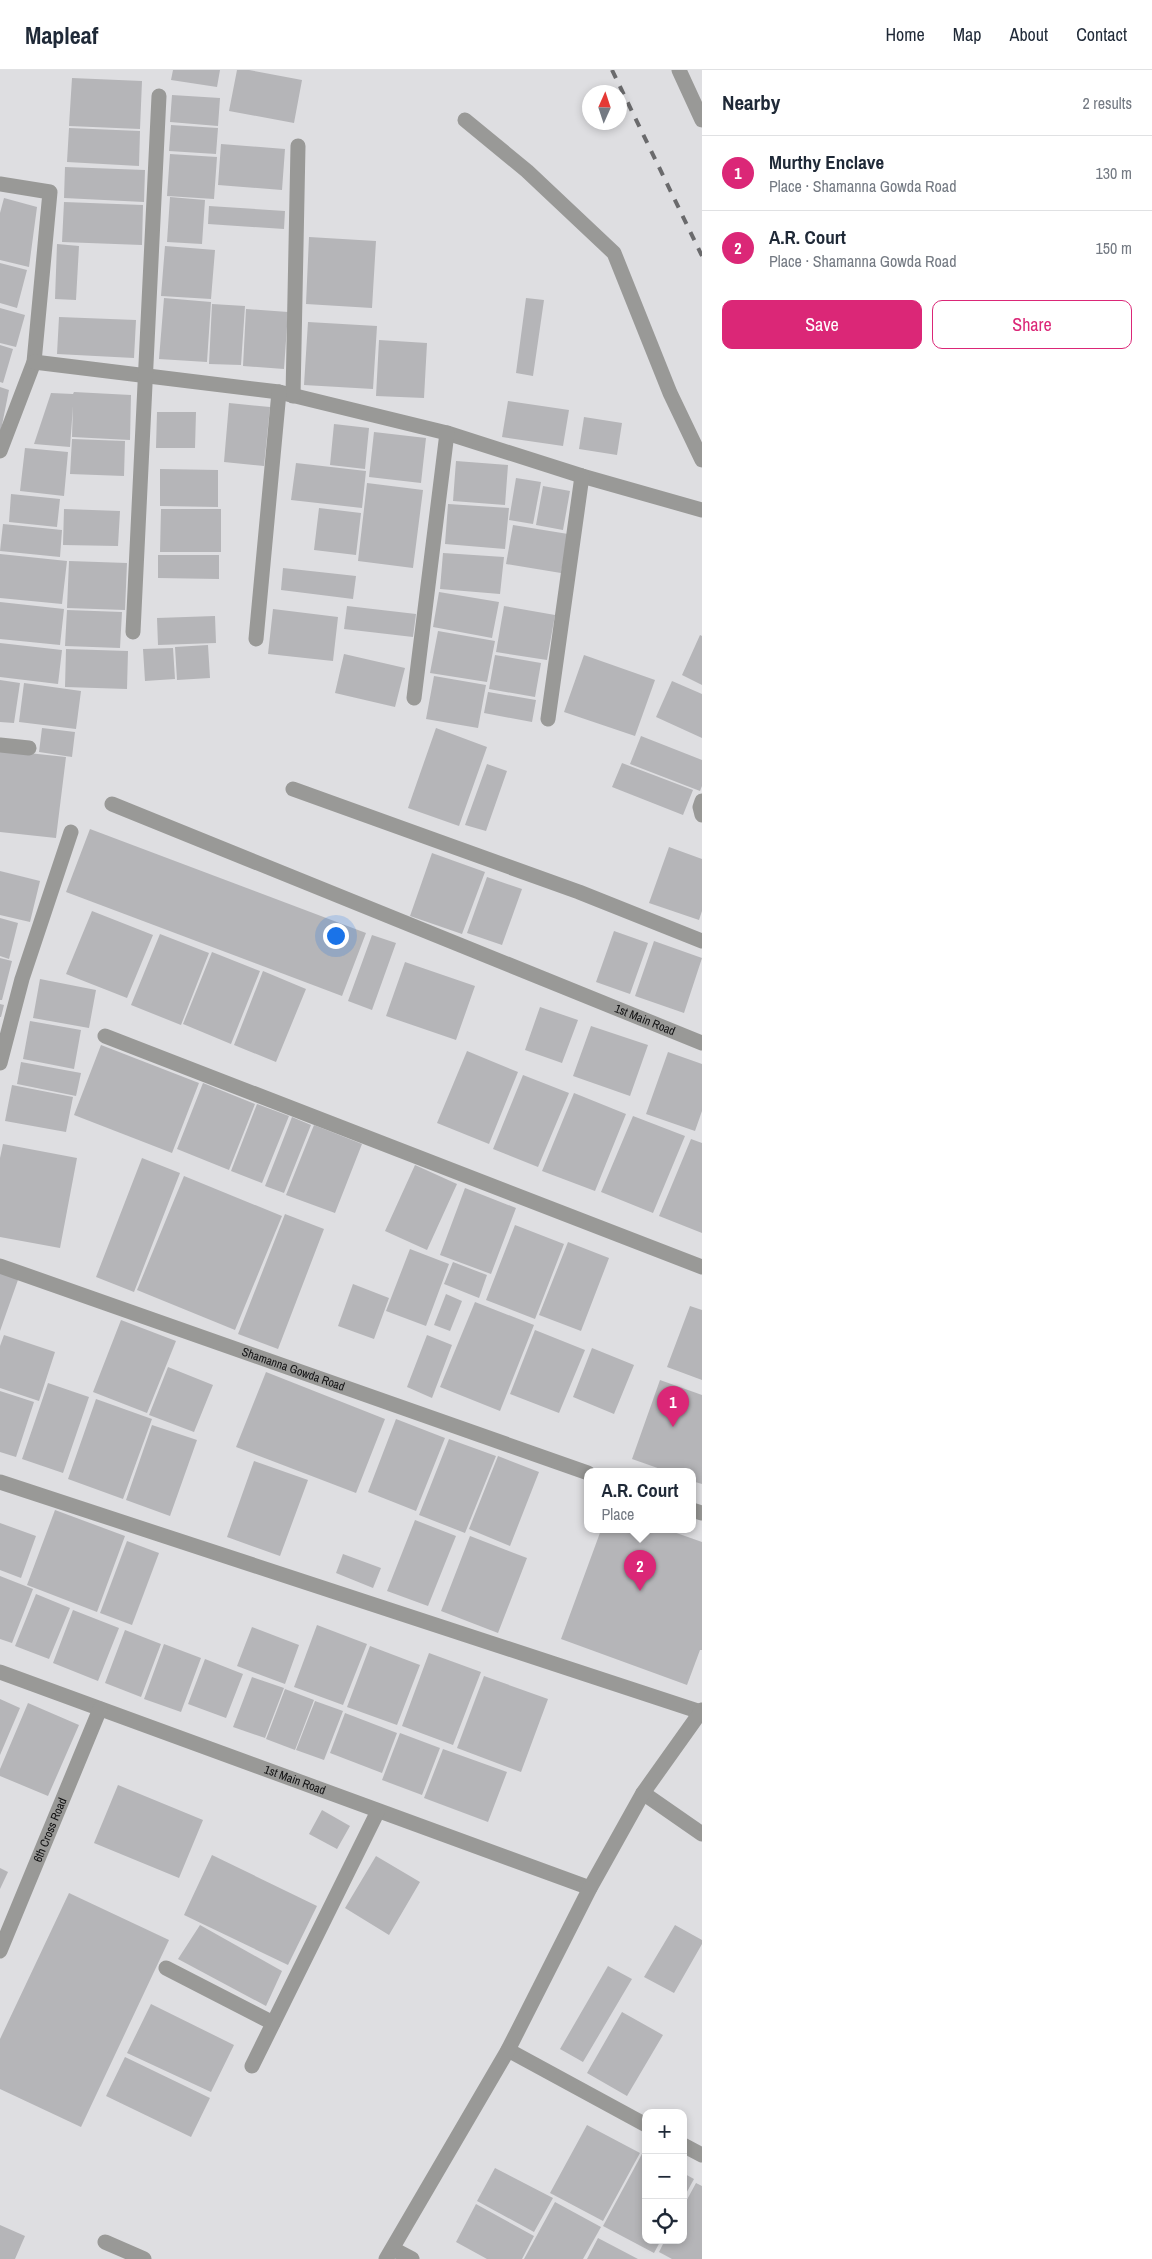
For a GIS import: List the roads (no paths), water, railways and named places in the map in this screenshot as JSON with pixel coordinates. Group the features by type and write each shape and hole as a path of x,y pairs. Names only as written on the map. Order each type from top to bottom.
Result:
{"street":[{"path":"679,70 702,120"},
{"path":"133,632 159,96"},
{"path":"465,120 527,171 614,253 670,393 702,460"},
{"path":"256,640 286,394 298,146"},
{"path":"0,184 50,192 34,362 0,451"},
{"path":"34,362 286,394 447,433 582,476 702,510"},
{"path":"414,698 447,433"},
{"path":"548,719 582,476"},
{"path":"0,745 29,748"},
{"path":"293,788 579,892 702,940"},
{"path":"702,802 700,807 702,815"},
{"name":"1st Main Road","path":"112,804 702,1043"},
{"path":"0,1063 22,978 71,832"},
{"path":"104,1036 702,1266"},
{"name":"Shamanna Gowda Road","path":"0,1266 584,1472"},
{"path":"0,1482 702,1711 643,1793 590,1888 508,2050 390,2254 412,2259"},
{"name":"1st Main Road","path":"0,1672 590,1888"},
{"name":"6th Cross Road","path":"0,1951 100,1709"},
{"path":"643,1793 702,1834"},
{"path":"252,2066 378,1811"},
{"path":"166,1968 273,2023"},
{"path":"508,2050 642,2123"},
{"path":"687,2147 702,2155"},
{"path":"105,2242 144,2259"}],"railway":[{"path":"612,70 702,256"}],"place":[{"name":"Murthy Enclave","path":"673,1427"},
{"name":"A.R. Court","path":"640,1591"}]}
